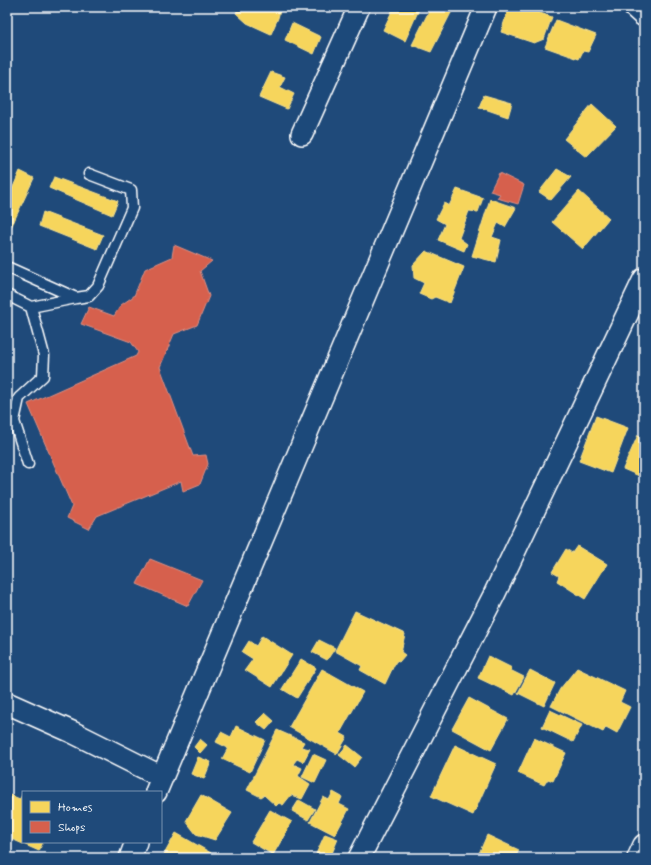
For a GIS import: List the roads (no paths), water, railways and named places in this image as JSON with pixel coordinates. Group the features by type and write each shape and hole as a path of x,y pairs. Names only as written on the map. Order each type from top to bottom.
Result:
{"street":[{"path":"302,134 359,7"},
{"path":"7,703 72,732 159,784 486,7"},
{"path":"634,7 644,16"},
{"path":"359,858 493,597 644,279"},
{"path":"130,858 136,843"},
{"path":"638,858 644,845"}],"lane":[{"path":"7,295 31,307 89,296 98,286 132,208 131,190 89,174"},
{"path":"7,267 76,298"},
{"path":"28,464 14,420 19,398 43,376 44,355 31,307"}]}
